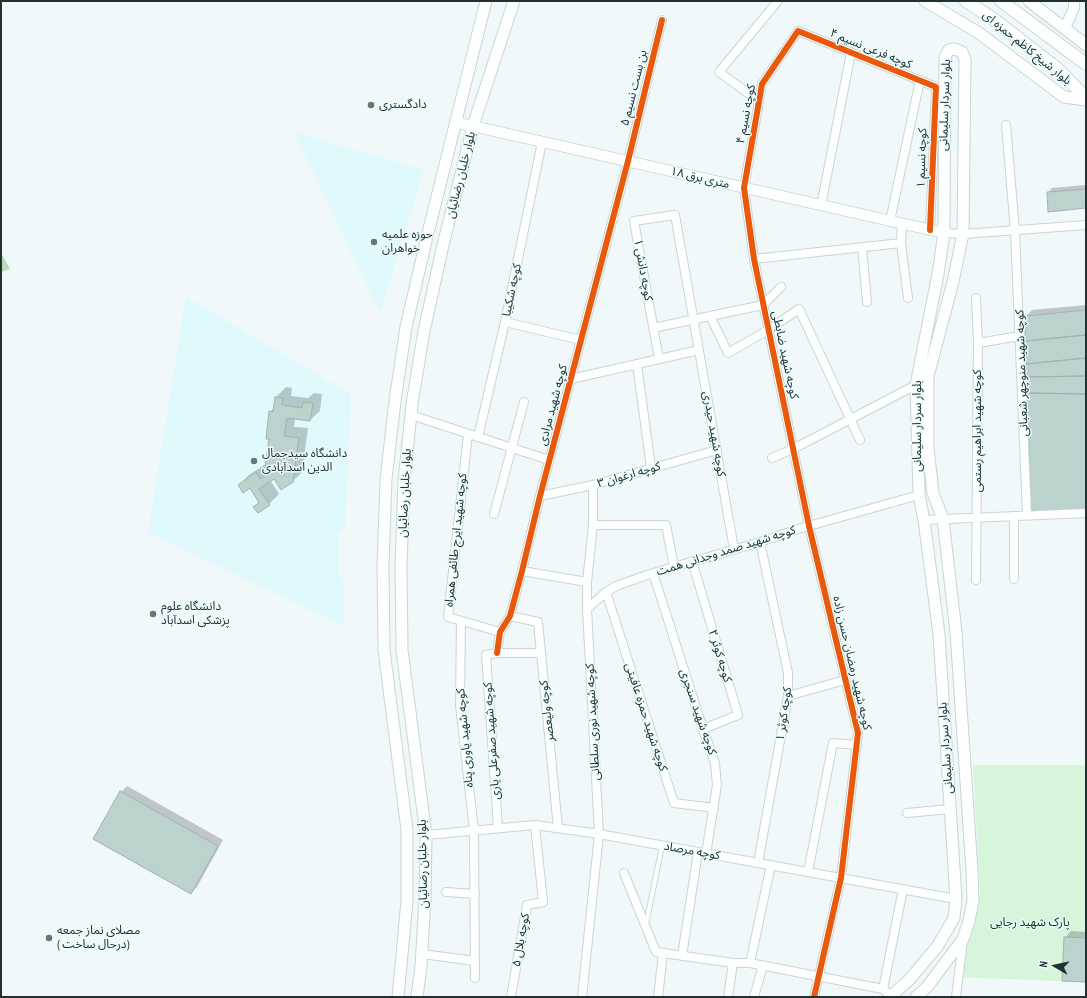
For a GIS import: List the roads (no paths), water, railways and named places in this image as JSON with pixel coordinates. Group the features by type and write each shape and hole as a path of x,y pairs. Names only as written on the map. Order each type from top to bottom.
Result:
{"main road":[{"name":"بلوار خلبان رضائیان","path":"398,997 407,901 407,836 384,650 383,566 386,479 394,401 406,327 426,240 486,1"},
{"name":"بلوار خلبان رضائیان","path":"417,997 422,954 425,900 426,835 402,650 404,481 411,416 424,331 443,245 473,126 514,1"},
{"name":"بلوار شیخ کاظم حمزه ای","path":"966,1 995,20 1059,70 1086,99"},
{"name":"بلوار شیخ کاظم حمزه ای","path":"1001,1 1086,64"},
{"path":"1029,1 1086,45"},
{"path":"929,3 979,33 1064,97 1086,99"},
{"name":"بلوار سردار سلیمانی","path":"888,994 909,980 937,947 954,918 956,899 939,634 924,520 919,495 916,385 938,274 944,233 945,56 949,50 955,49 962,52 965,60 963,234 953,282 928,376 928,448 933,494 943,518 956,632 973,901 969,921 963,939 927,986 916,997"},
{"path":"919,495 933,494"},
{"path":"407,836 426,835"},
{"path":"956,899 973,901"}],"street":[{"path":"759,100 719,72 778,1"},
{"path":"1065,28 1074,8 1074,1"},
{"name":"بن بست نسیم ۵","path":"628,161 662,20"},
{"name":"کوچه نسیم ۴","path":"744,188 762,84 798,31"},
{"name":"کوچه فرعی نسیم ۴","path":"798,31 936,87"},
{"path":"821,206 851,53"},
{"path":"890,221 920,80"},
{"name":"کوچه نسیم ۱","path":"930,230 936,87"},
{"name":"۱۸ متری برق","path":"455,122 944,233"},
{"name":"کوچه شهید منوچهر شعبانی","path":"1006,125 1015,231 1027,515"},
{"name":"کوچه شکیبا","path":"478,437 505,322 542,142"},
{"name":"کوچه شهید مرادی","path":"497,653 500,632 510,616 522,571 549,460 628,161"},
{"name":"کوچه شهید ضابطی","path":"744,188 754,259 809,526"},
{"name":"کوچه شهید حیدری","path":"675,215 734,549"},
{"name":"کوچه دانش ۱","path":"659,359 634,221 675,215"},
{"path":"902,224 901,243 908,298"},
{"path":"944,233 963,234 1086,225"},
{"path":"754,259 901,243"},
{"path":"862,247 867,302"},
{"path":"653,328 763,305 781,288"},
{"name":"کوچه شهید ابراهیم رستمی","path":"976,298 978,343 978,518 976,580"},
{"path":"710,316 728,353 768,330 799,309 860,440"},
{"path":"505,322 581,340"},
{"path":"978,343 1020,336"},
{"path":"571,379 699,350"},
{"path":"637,364 651,468"},
{"path":"772,458 793,449 916,385"},
{"path":"494,514 524,402"},
{"path":"411,416 549,460"},
{"name":"کوچه شهید ایرج طائفی همراه","path":"468,434 448,617 500,632"},
{"name":"کوچه ارغوان ۳","path":"540,496 593,485 717,450"},
{"name":"کوچه شهید نوری سلطانی","path":"582,997 599,834 587,609 587,582 593,525 593,485"},
{"name":"کوچه شهید صمد وجدانی همت","path":"587,609 606,592 616,586 653,573 809,526 919,495"},
{"path":"924,520 1086,513"},
{"path":"1014,516 1014,579"},
{"path":"593,525 666,525 674,567"},
{"name":"کوچه شهید رمضان حسن زاده","path":"809,526 858,733 841,878 814,997"},
{"name":"کوچه کوثر ۱","path":"758,863 788,696 788,673 760,542"},
{"name":"کوچه کوثر ۲","path":"692,561 738,715 703,729"},
{"path":"522,571 587,582"},
{"name":"کوچه شهید سنجری","path":"653,573 715,763 717,785 714,808 702,853 682,956"},
{"name":"کوچه شهید حمزه عافیتی","path":"606,592 674,803 714,808"},
{"name":"کوچه ولیعصر","path":"510,616 538,622 558,828"},
{"name":"کوچه شهید یاوری پناه","path":"461,621 460,705 474,830 475,978"},
{"path":"497,653 541,653"},
{"name":"کوچه شهید صفرعلی یاری","path":"497,653 486,655 498,828"},
{"path":"788,696 845,680"},
{"path":"808,872 833,743 857,746"},
{"path":"907,813 950,809"},
{"name":"کوچه مرصاد","path":"426,835 535,825 599,834 956,899"},
{"name":"کوچه بلال ۵","path":"511,997 527,905 543,902 535,825"},
{"path":"750,963 771,865"},
{"path":"624,873 646,926 660,953 658,997"},
{"path":"660,953 733,963 763,965 819,976 888,994 902,889"},
{"path":"446,892 475,894"},
{"path":"956,997 963,939"},
{"path":"422,954 475,961"},
{"path":"728,997 733,963"},
{"path":"754,997 763,965"}],"lane":[{"path":"646,926 662,846"}],"place":[{"name":"دادگستری","path":"371,105"},
{"name":"حوزه علمیه خواهران","path":"374,242"},
{"name":"دانشگاه سیدجمال الدین اسدآبادی","path":"254,461"},
{"name":"دانشگاه علوم پزشکی اسدآباد","path":"153,614"},
{"name":"مصلای نماز جمعه ( درحال ساخت)","path":"49,938"}],"park label":[{"name":"پارک شهید رجایی","path":"1030,923"}]}
